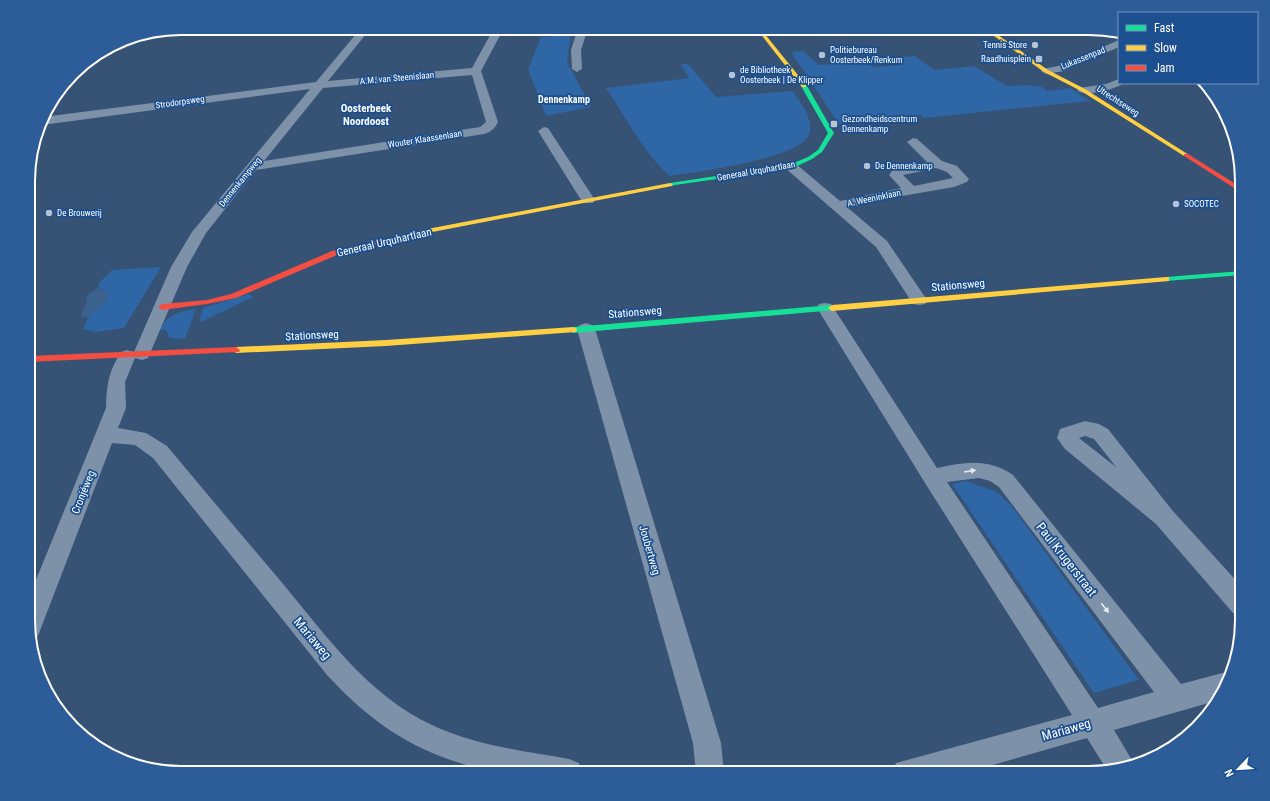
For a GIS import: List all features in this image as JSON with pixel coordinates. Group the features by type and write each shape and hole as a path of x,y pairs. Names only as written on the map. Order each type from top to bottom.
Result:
{"street":[{"name":"Dennenkampweg","path":"135,355 162,307 179,267 199,232 360,35"},
{"path":"476,71 495,35"},
{"path":"577,69 576,50 580,35"},
{"name":"Generaal Urquhartlaan","path":"162,307 202,303 234,296 307,263 348,248 588,200 791,167 806,161 824,148 831,133 822,113 802,84 764,35"},
{"name":"Utrechtseweg","path":"995,35 1046,71 1083,90 1235,187"},
{"name":"Lukassenpad","path":"1046,71 1060,69 1118,43"},
{"name":"A.M. van Steenislaan","path":"318,86 476,71"},
{"name":"Wouter Klaassenlaan","path":"253,167 484,130 490,126 492,122 476,71"},
{"path":"1083,90 1108,87 1118,82"},
{"name":"Strodorpsweg","path":"48,120 262,91 318,86"},
{"path":"544,131 588,200"},
{"name":"A. Weeninklaan","path":"837,206 873,197 954,183 962,179 952,169 937,164 913,142"},
{"name":"A. Weeninklaan","path":"910,190 896,175 900,170 937,164"},
{"name":"A. Weeninklaan","path":"791,167 882,244 919,300"},
{"name":"Stationsweg","path":"35,359 386,343 586,329 1235,274"},
{"path":"825,308 932,477 1119,763"},
{"name":"Joubertweg","path":"586,329 707,743 709,766"},
{"name":"Cronjéweg","path":"35,613 116,408 116,382 135,355"},
{"path":"1164,517 1072,444 1067,438 1067,434 1085,428 1092,429 1101,434 1111,445 1164,517 1235,597"},
{"name":"Mariaweg","path":"106,435 138,438 160,452 327,656 369,698 402,724 443,744 504,761 531,766"},
{"name":"Paul Krugerstraat","path":"932,477 978,470 988,470 1006,480 1176,699"},
{"name":"Mariaweg","path":"939,766 1218,687"}],"shaded area":[{"path":"552,35 571,35 567,62 591,107 546,116 528,69 541,37 550,37"},
{"path":"803,51 819,65 865,61 873,67 899,65 892,58 915,56 934,70 974,66 1007,86 1030,85 1042,87 1048,91 1070,88 1090,101 924,118 920,115 839,124 791,52"},
{"path":"681,64 688,64 716,97 792,91 808,116 810,121 810,132 804,141 790,150 770,157 748,163 670,176 651,157 643,146 606,88 689,78"},
{"path":"161,267 124,328 96,332 83,329 105,292 103,289 99,288 99,283 112,270"},
{"path":"98,288 103,289 108,294 107,301 87,318 82,317 81,315 87,301 86,296"},
{"path":"249,294 253,297 203,321 199,321 203,308"},
{"path":"196,309 185,338 176,339 169,337 166,330 160,330 166,320 175,314"},
{"path":"966,481 997,492 1011,505 1139,680 1094,693 952,484"}],"traffic: fast":[{"path":"670,185 791,167 810,158 820,151 831,133 804,86"},
{"path":"1166,279 1235,274"},
{"path":"573,330 832,308"}],"traffic: slow":[{"path":"764,35 804,86"},
{"path":"995,35 1046,71 1083,90 1186,155"},
{"path":"422,232 670,185"},
{"path":"832,308 1166,279"},
{"path":"236,350 386,343 573,330"}],"traffic: jam":[{"path":"1186,155 1235,186"},
{"path":"162,307 207,302 233,296 335,253 422,232"},
{"path":"35,359 236,350"}],"place":[{"name":"Tennis Store","path":"1035,45"},
{"name":"Politiebureau Oosterbeek/Renkum","path":"822,55"},
{"name":"Raadhuisplein","path":"1039,59"},
{"name":"de Bibliotheek Oosterbeek | De Klipper","path":"732,75"},
{"name":"Gezondheidscentrum Dennenkamp","path":"834,124"},
{"name":"De Dennenkamp","path":"867,166"},
{"name":"SOCOTEC","path":"1176,204"},
{"name":"De Brouwerij","path":"49,213"}],"district":[{"name":"Dennenkamp","path":"564,99"},
{"name":"Oosterbeek Noordoost","path":"366,114"}]}
